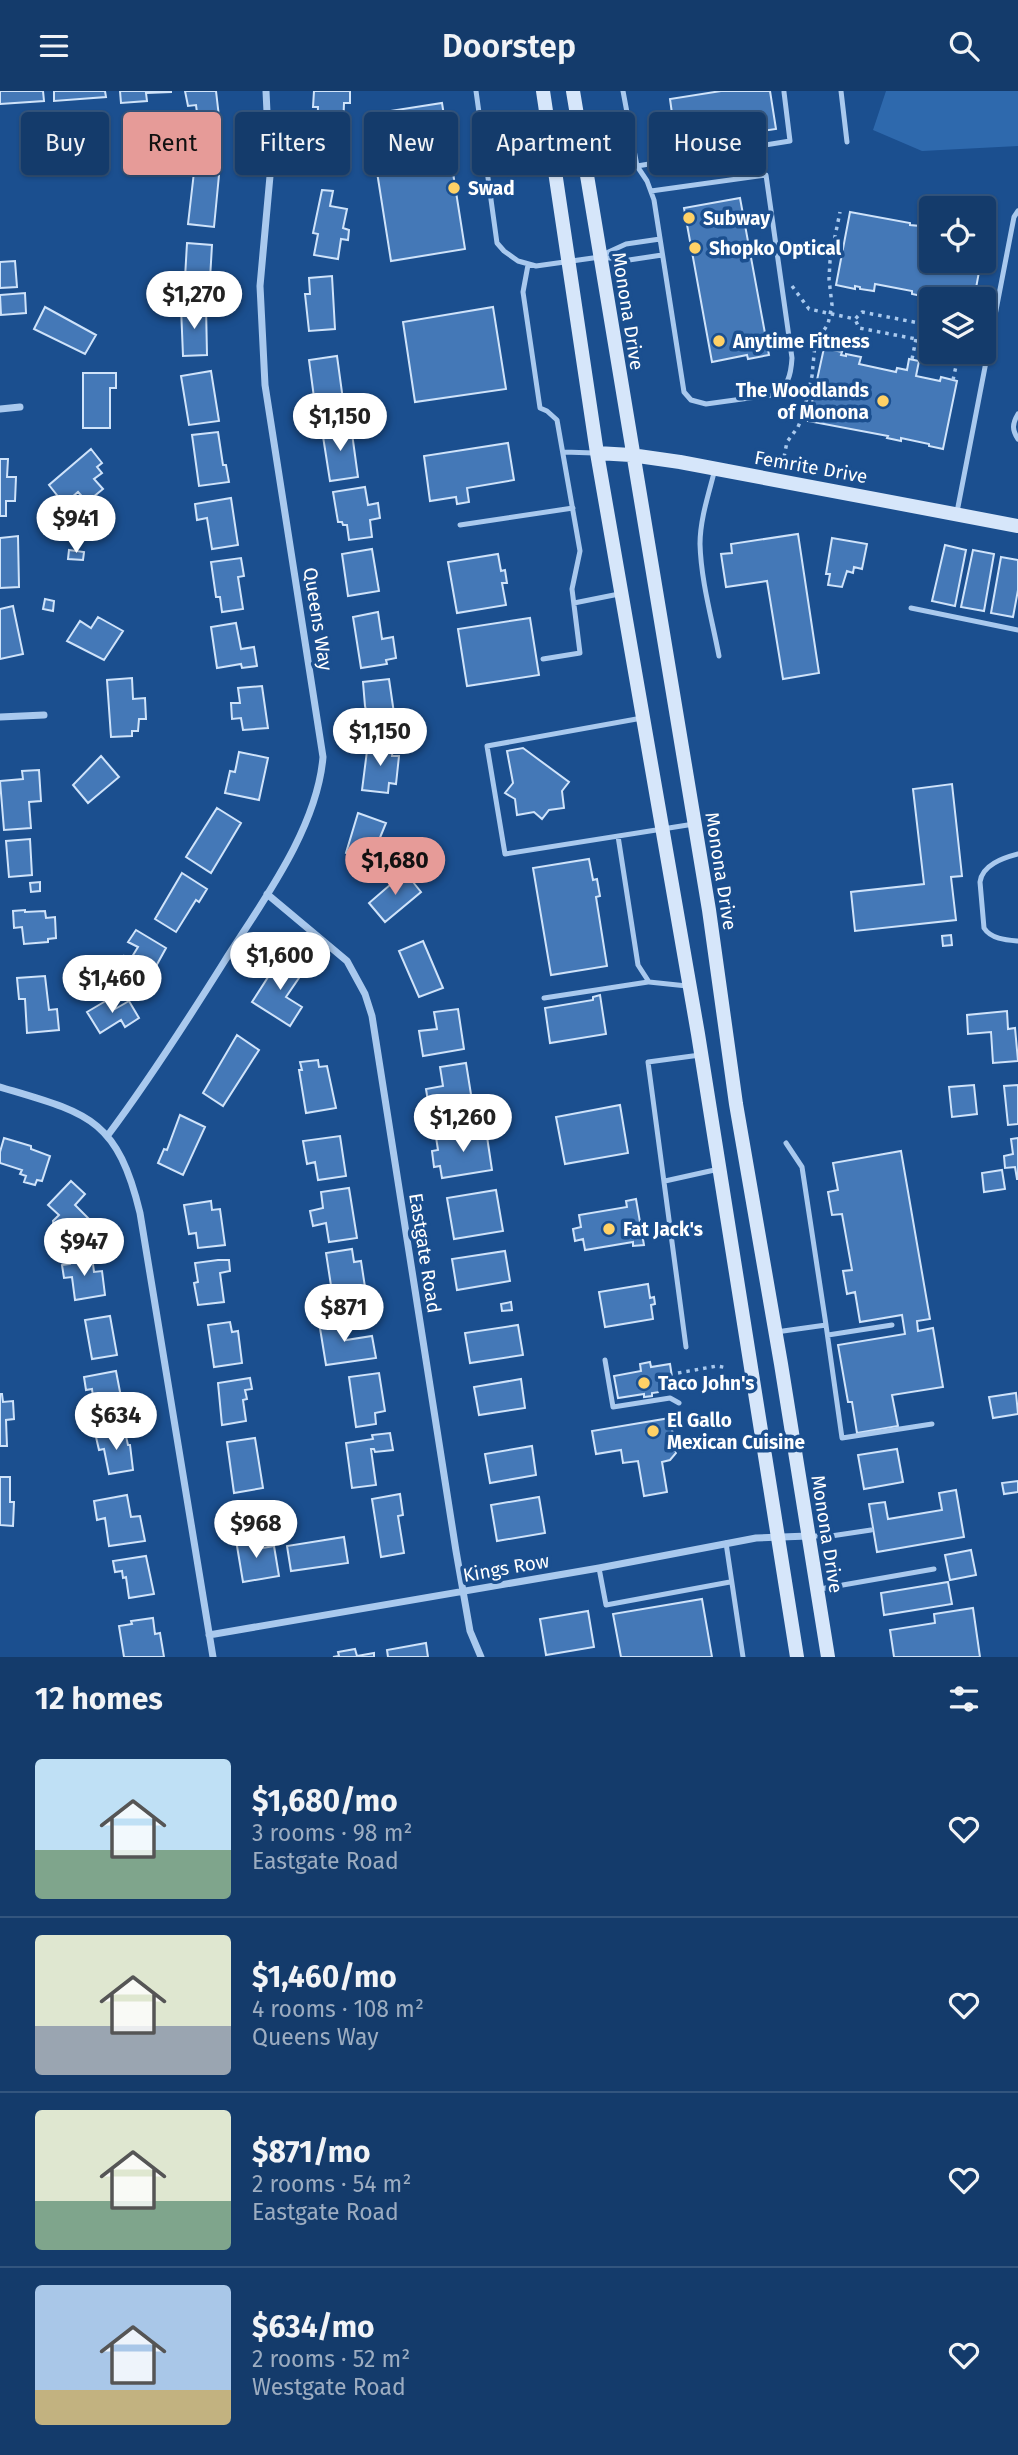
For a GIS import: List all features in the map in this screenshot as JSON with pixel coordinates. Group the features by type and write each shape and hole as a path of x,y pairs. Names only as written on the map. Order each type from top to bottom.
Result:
{"street":[{"name":"Queens Way","path":"108,1135 146,1083 267,894 309,819 322,775 323,757 265,385 260,286 270,176 266,91"},
{"path":"544,91 597,453 690,986 797,1657"},
{"name":"Monona Drive","path":"573,91 828,1657"},
{"path":"0,409 20,407"},
{"name":"Femrite Drive","path":"597,453 632,455 715,469 1018,526"},
{"path":"0,717 44,715"},
{"name":"Eastgate Road","path":"267,894 347,961 365,994 372,1016 463,1591 470,1631 481,1657"},
{"path":"0,1087 82,1114 108,1135 123,1157 140,1213 213,1657"},
{"name":"Kings Row","path":"209,1635 599,1569 726,1543 778,1536 808,1536"}],"lane":[{"path":"475,91 497,243 503,251 528,265 600,257 629,260 662,255"},
{"path":"624,91 637,166 651,191 684,392 699,404 772,395 781,391 791,373 792,359 766,175 651,191"},
{"path":"841,91 847,142"},
{"path":"637,166 790,141 784,92"},
{"path":"956,515 1014,217 1018,211"},
{"path":"600,257 620,246 660,239"},
{"path":"528,265 523,292 540,408 557,420 580,551 573,578 580,653 543,659"},
{"path":"1018,414 1013,422 1013,433 1018,439"},
{"path":"564,452 597,453"},
{"path":"715,469 702,519 700,543 719,656"},
{"path":"460,526 573,508"},
{"path":"574,603 623,593"},
{"path":"911,608 1018,631"},
{"path":"644,718 487,745 505,854 694,824"},
{"path":"618,836 638,965 649,982"},
{"path":"1018,854 995,863 981,876 980,882 986,932 1000,939 1018,941"},
{"path":"544,998 649,982 690,986"},
{"path":"686,1347 648,1062 701,1055"},
{"path":"786,1143 802,1167 842,1438 932,1424"},
{"path":"665,1181 719,1169"},
{"path":"776,1332 827,1325"},
{"path":"828,1335 892,1325"},
{"path":"605,1360 613,1407 670,1398 679,1403"},
{"path":"808,1536 831,1536 871,1530"},
{"path":"726,1543 743,1657"},
{"path":"599,1569 606,1605 730,1582"},
{"path":"817,1590 933,1569"}],"path":[{"path":"784,457 787,442 803,415 812,376 815,344 823,333 830,314 830,261 840,212"},
{"path":"781,281 792,286 809,309 855,319"},
{"path":"855,319 862,313 919,323"},
{"path":"855,319 859,328 919,338"},
{"path":"912,359 916,339"},
{"path":"953,380 956,364"},
{"path":"678,1373 717,1366 728,1368"}],"shaded area":[{"path":"886,91 1018,91 1018,146 922,151 873,130"}],"building":[{"path":"0,91 43,91 44,101 0,104"},
{"path":"54,91 105,91 106,97 54,101"},
{"path":"120,91 171,92 146,93 147,101 121,103"},
{"path":"185,91 216,91 218,112 197,112 196,105 188,106"},
{"path":"314,91 350,91 350,103 344,103 344,112 318,112 318,107 313,107"},
{"path":"721,91 770,91 776,129 766,130 766,112 672,112 670,99"},
{"path":"442,103 443,112 390,112"},
{"path":"194,175 219,175 214,227 188,224"},
{"path":"377,175 453,175 465,249 391,261"},
{"path":"322,190 333,191 330,206 347,209 343,228 349,230 348,240 341,239 338,259 314,255 318,234 313,233"},
{"path":"740,198 769,355 748,359 747,355 712,362 684,208"},
{"path":"850,212 919,226 919,273 979,273 976,287 919,287 919,295 912,294 912,291 875,284 874,291 836,285"},
{"path":"187,243 212,245 210,279 207,279 206,292 180,290 181,278 185,278"},
{"path":"15,261 17,287 0,288 0,262"},
{"path":"332,276 335,329 309,331 305,294 310,294 309,278"},
{"path":"25,293 26,313 1,315 0,295"},
{"path":"206,306 207,355 183,356 181,307"},
{"path":"45,307 96,335 85,354 34,329"},
{"path":"493,307 506,389 415,402 403,322"},
{"name":"The Woodlands of Monona","path":"824,348 842,352 841,355 861,357 859,364 896,372 897,368 907,370 909,359 919,361 916,376 957,381 943,449 901,438 901,441 887,438 888,436 808,421"},
{"path":"337,356 344,407 326,409 325,404 315,405 309,360"},
{"path":"211,371 219,421 189,425 181,376"},
{"path":"83,373 116,373 116,388 110,388 110,428 83,428"},
{"path":"351,426 358,477 330,481 322,430"},
{"path":"218,432 223,465 226,465 229,482 199,486 192,435"},
{"path":"508,443 514,480 467,488 469,502 457,504 456,497 430,501 424,456"},
{"path":"91,449 102,463 97,467 102,473 94,479 103,489 87,502 78,492 64,504 49,485"},
{"path":"0,459 8,459 7,477 16,477 15,501 6,501 6,516 0,516"},
{"path":"365,487 368,505 378,503 380,518 370,520 372,537 349,540 347,525 338,522 333,492"},
{"path":"231,498 238,545 212,549 207,518 197,520 195,504"},
{"path":"798,534 819,673 783,679 767,581 726,587 721,554 732,553 731,544"},
{"path":"18,536 19,587 0,588 0,538"},
{"path":"832,538 867,544 862,569 854,567 853,573 847,571 842,587 828,585 830,574 826,574"},
{"path":"945,545 966,550 955,606 932,601"},
{"path":"372,549 379,591 348,596 342,554"},
{"path":"69,550 84,552 83,560 68,559"},
{"path":"973,550 994,554 984,611 961,607"},
{"path":"498,554 501,571 505,570 507,583 502,583 506,605 457,613 448,562"},
{"path":"1001,557 1018,560 1018,590 1013,617 991,613"},
{"path":"241,558 244,576 238,577 243,609 222,612 220,597 216,597 211,562"},
{"path":"45,599 54,601 53,611 43,609"},
{"path":"13,606 23,654 0,659 0,609"},
{"path":"378,612 382,639 393,637 396,658 386,660 387,664 361,668 353,617"},
{"path":"98,617 123,631 104,660 67,641 80,621 91,628"},
{"path":"530,618 539,675 467,686 458,629"},
{"path":"236,623 241,649 254,647 257,666 242,668 241,664 217,668 211,627"},
{"path":"132,678 133,699 145,698 146,719 139,719 138,731 132,731 132,736 111,737 107,680"},
{"path":"389,679 396,727 373,730 371,717 368,717 365,706 363,682"},
{"path":"262,686 268,728 243,730 241,718 232,719 231,703 240,703 238,688"},
{"path":"368,743 393,746 392,756 399,756 396,784 389,783 388,793 362,790"},
{"path":"523,748 569,782 562,791 564,808 549,810 542,819 534,812 517,815 515,799 505,793 513,783 507,751"},
{"path":"239,752 268,758 259,800 225,793 230,771 235,772"},
{"path":"101,756 119,777 88,803 73,785"},
{"path":"39,770 41,801 29,802 31,828 4,830 0,781 23,779 22,771"},
{"path":"952,784 962,876 951,877 956,920 855,931 851,892 924,884 913,789"},
{"path":"217,808 241,823 211,873 186,857"},
{"path":"358,813 386,823 370,862 346,853"},
{"path":"30,839 32,875 9,877 6,841"},
{"path":"589,859 593,880 597,879 600,896 596,897 607,966 551,975 533,868"},
{"path":"405,872 421,892 385,922 369,903"},
{"path":"182,873 207,889 199,902 196,900 176,932 155,919"},
{"path":"40,882 40,891 31,892 30,883"},
{"path":"13,911 45,911 46,918 55,917 56,938 48,939 48,942 24,944 22,927 14,928"},
{"path":"136,930 166,948 144,988 115,971 124,956 130,960 138,947 128,942"},
{"path":"951,935 952,945 943,946 942,936"},
{"path":"423,941 443,988 419,997 399,951"},
{"path":"281,957 303,972 286,997 302,1007 290,1026 252,1002"},
{"path":"45,976 49,1010 57,1009 59,1030 27,1033 25,999 19,999 17,978"},
{"path":"600,995 606,1034 550,1043 545,1008 593,1000 593,997"},
{"path":"109,999 115,1009 129,1001 139,1018 125,1027 121,1020 100,1033 87,1012"},
{"path":"458,1009 464,1049 423,1056 419,1031 437,1029 434,1012"},
{"path":"1007,1011 1008,1029 1015,1028 1018,1061 993,1063 991,1032 968,1034 967,1015"},
{"path":"237,1035 259,1050 223,1106 203,1093"},
{"path":"318,1060 319,1067 327,1066 336,1108 306,1113 300,1062"},
{"path":"466,1063 473,1107 430,1114 426,1089 443,1086 440,1067"},
{"path":"974,1085 977,1114 952,1117 949,1087"},
{"path":"1018,1085 1018,1124 1008,1125 1004,1086"},
{"path":"620,1105 628,1153 565,1164 556,1117"},
{"path":"180,1115 205,1127 183,1175 158,1163 164,1149 167,1150"},
{"path":"486,1130 492,1170 442,1178 440,1166 434,1167 432,1151 438,1150 436,1137"},
{"path":"340,1136 346,1176 318,1180 315,1162 307,1164 303,1141"},
{"path":"4,1138 31,1146 31,1149 50,1156 42,1181 37,1180 35,1185 24,1182 26,1176 20,1174 22,1170 0,1163"},
{"path":"1018,1138 1017,1179 1015,1167 1005,1168 1004,1156 1013,1154 1011,1139"},
{"path":"901,1151 930,1319 917,1321 918,1331 933,1328 943,1387 892,1395 898,1426 857,1433 852,1402 848,1402 838,1345 905,1334 902,1315 860,1322 855,1292 847,1294 843,1271 852,1270 842,1214 832,1215 828,1192 838,1190 833,1163"},
{"path":"1002,1170 1005,1189 984,1192 982,1173"},
{"path":"71,1181 85,1194 75,1205 92,1222 79,1235 70,1227 65,1232 54,1233 53,1221 59,1215 48,1205"},
{"path":"349,1188 357,1238 329,1242 326,1223 313,1226 310,1211 323,1208 321,1192"},
{"path":"496,1190 503,1231 454,1239 447,1198"},
{"path":"636,1199 644,1245 633,1246 633,1242 585,1250 583,1239 575,1241 573,1229 581,1227 579,1215 627,1207 626,1201"},
{"path":"211,1201 212,1210 220,1209 225,1245 198,1248 196,1233 189,1234 184,1205"},
{"path":"352,1249 354,1262 361,1261 367,1300 334,1305 326,1253"},
{"path":"505,1251 510,1281 457,1290 452,1259"},
{"path":"92,1256 94,1272 102,1271 105,1295 75,1300 72,1277 64,1278 62,1265 70,1264 69,1259"},
{"path":"229,1260 230,1271 220,1273 224,1302 198,1305 194,1283 198,1282 195,1263"},
{"path":"648,1284 650,1298 654,1297 655,1304 651,1305 653,1319 605,1327 599,1292"},
{"path":"511,1302 512,1310 502,1311 501,1304"},
{"path":"110,1316 117,1355 92,1359 85,1320"},
{"path":"343,1318 346,1340 372,1336 376,1358 326,1365 319,1322"},
{"path":"230,1322 232,1332 238,1331 242,1363 214,1367 208,1325"},
{"path":"518,1325 523,1355 470,1363 465,1333"},
{"name":"Taco John's","path":"650,1362 651,1367 670,1364 674,1390 652,1393 652,1396 644,1397 644,1394 618,1398 614,1376 641,1371 640,1364"},
{"path":"116,1371 125,1418 96,1422 92,1389 86,1390 84,1377"},
{"path":"379,1373 385,1411 375,1413 376,1424 356,1427 349,1377"},
{"path":"250,1378 252,1389 245,1390 247,1399 243,1400 246,1421 222,1425 218,1383"},
{"path":"521,1379 525,1408 479,1415 474,1387"},
{"path":"1016,1393 1018,1414 993,1418 989,1397"},
{"path":"0,1394 3,1402 13,1401 14,1419 6,1420 7,1446 0,1446"},
{"path":"670,1418 676,1453 670,1460 662,1462 667,1492 644,1496 638,1461 623,1463 621,1450 596,1454 592,1431"},
{"path":"125,1432 130,1445 133,1470 109,1474 104,1449 99,1450 96,1437"},
{"path":"390,1433 393,1450 375,1452 371,1449 376,1485 352,1488 346,1443"},
{"path":"255,1438 263,1488 234,1493 227,1442"},
{"path":"532,1446 536,1475 490,1483 485,1454"},
{"path":"897,1449 903,1482 864,1489 858,1455"},
{"path":"0,1477 10,1477 10,1502 14,1502 13,1526 0,1525"},
{"path":"1018,1481 1018,1492 1004,1494 1002,1483"},
{"path":"956,1490 964,1537 877,1552 869,1504 885,1502 888,1519 942,1510 939,1493"},
{"path":"400,1494 403,1515 398,1516 404,1553 381,1557 372,1499"},
{"path":"127,1495 131,1517 140,1516 145,1541 109,1546 105,1518 97,1520 94,1501"},
{"path":"539,1497 545,1533 497,1541 491,1505"},
{"path":"260,1536 262,1548 274,1546 279,1576 243,1582 236,1540"},
{"path":"344,1537 348,1563 291,1571 287,1546"},
{"path":"971,1550 976,1575 950,1580 945,1555"},
{"path":"146,1556 154,1594 129,1598 126,1577 123,1578 122,1571 115,1572 113,1561"},
{"path":"948,1582 952,1604 884,1615 881,1593"},
{"path":"702,1599 712,1657 621,1657 613,1614"},
{"path":"973,1608 980,1657 894,1657 890,1630 935,1623 934,1614"},
{"path":"588,1611 594,1647 546,1655 540,1619"},
{"path":"153,1618 155,1634 160,1633 164,1657 124,1657 119,1626 132,1624 131,1621"},
{"path":"426,1643 428,1657 388,1657 387,1650"},
{"path":"355,1649 357,1656 374,1653 374,1657 333,1657 339,1656 338,1652"}],"place":[{"name":"Swad","path":"454,188"},
{"name":"Subway","path":"689,218"},
{"name":"Shopko Optical","path":"695,248"},
{"name":"Anytime Fitness","path":"719,341"},
{"name":"The Woodlands of Monona","path":"883,401"},
{"name":"Fat Jack's","path":"609,1229"},
{"name":"Taco John's","path":"644,1383"},
{"name":"El Gallo Mexican Cuisine","path":"653,1431"}]}
